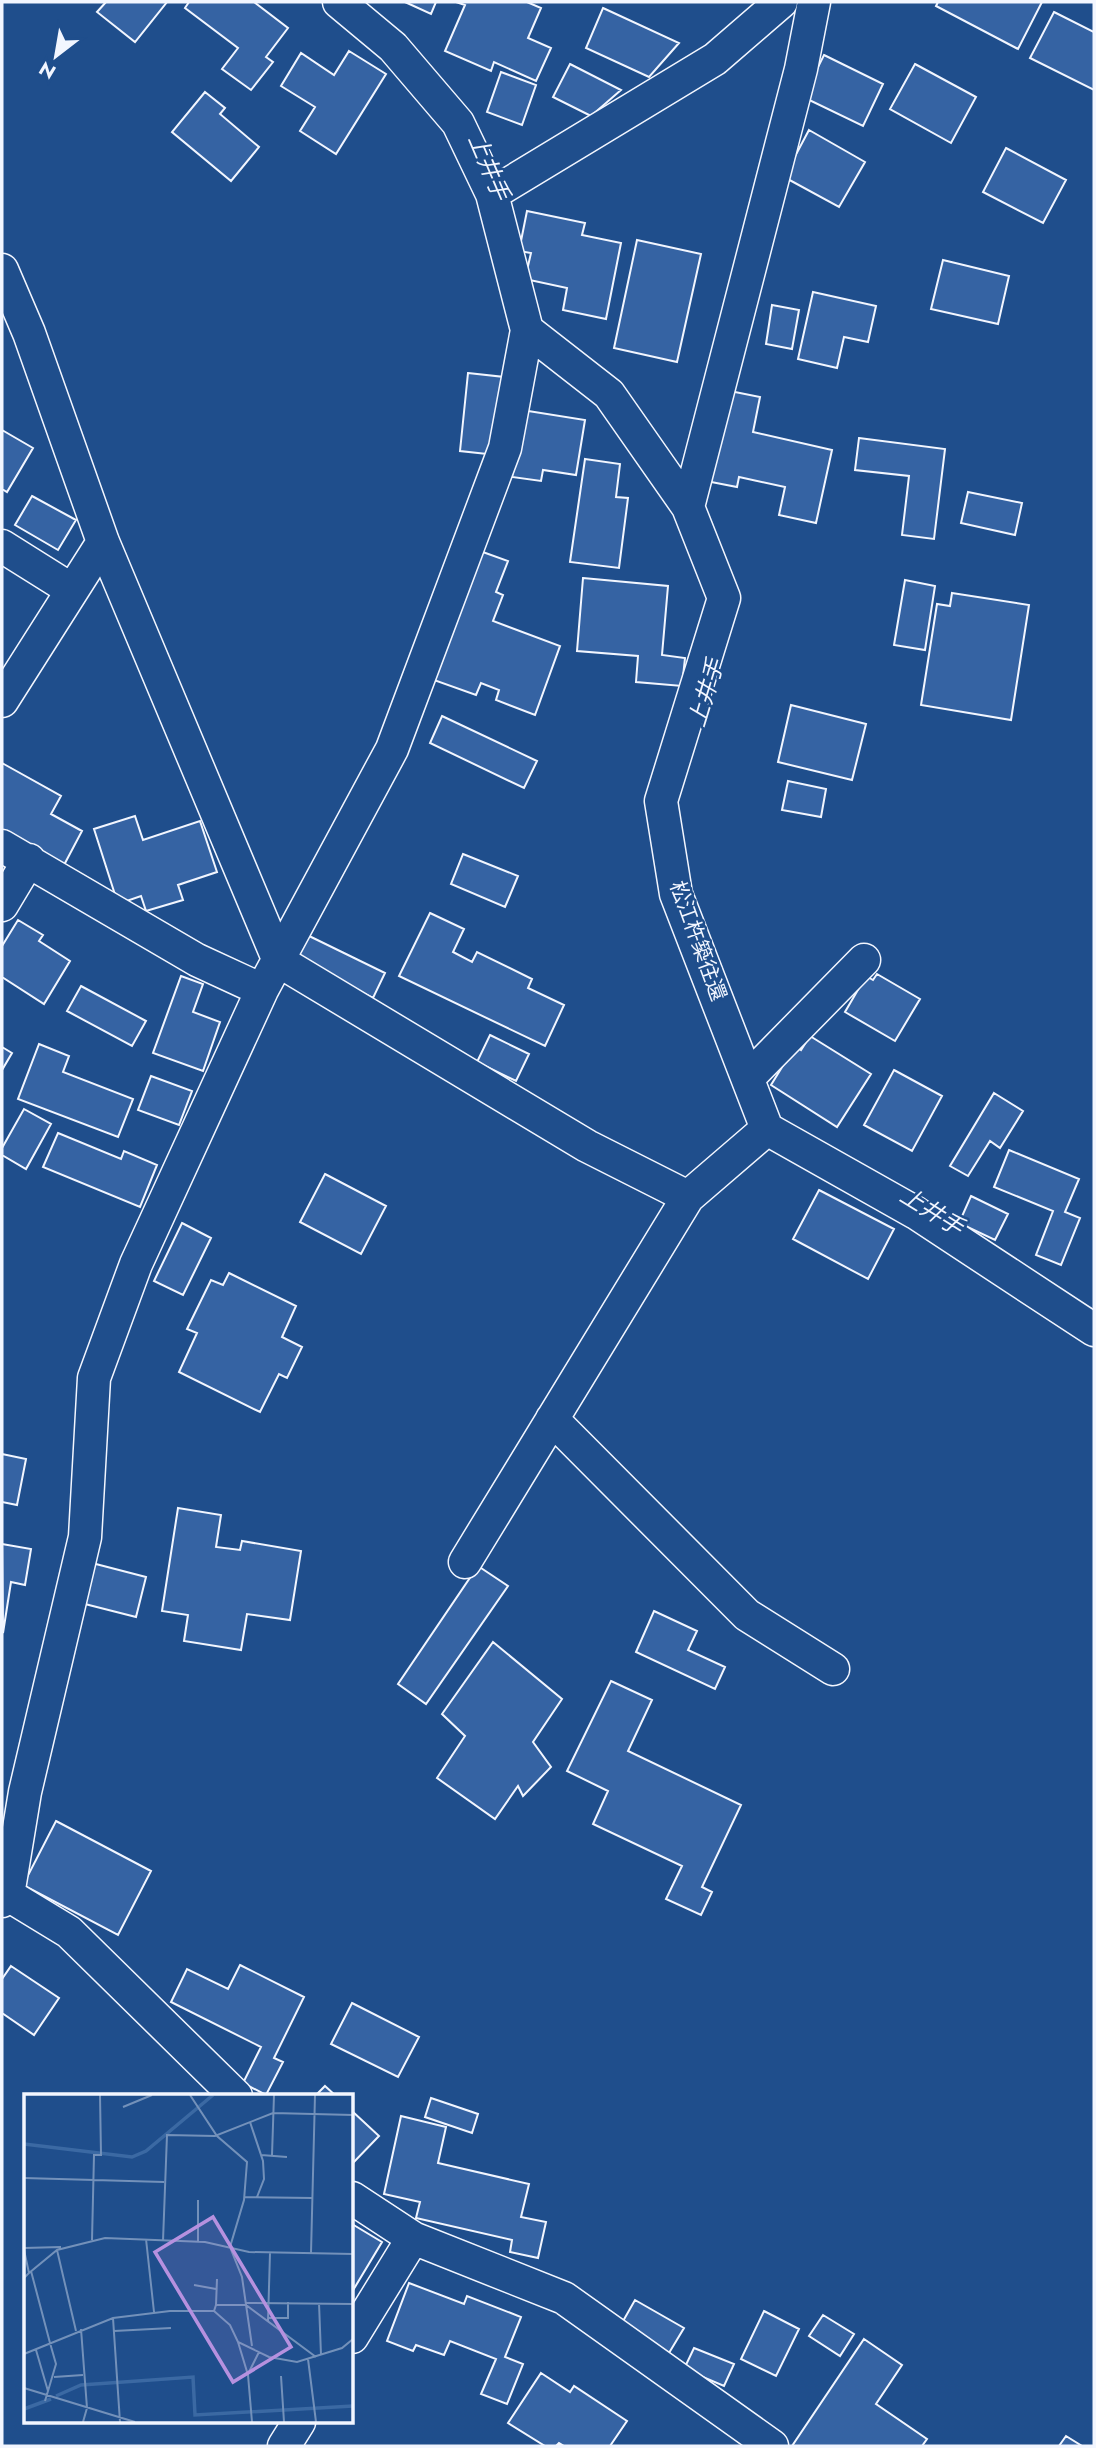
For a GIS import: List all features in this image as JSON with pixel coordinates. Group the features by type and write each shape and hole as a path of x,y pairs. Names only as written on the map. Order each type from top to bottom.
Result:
{"street":[{"path":"234,2094 69,1932 4,1895 25,1792 85,1537 94,1378 136,1264 262,990 392,749 505,448 527,330 492,194 458,123 393,47 338,2"},
{"path":"492,194 715,59 781,2"},
{"path":"688,507 801,69 814,2"},
{"path":"2,270 29,333 103,542 279,961 587,1146 688,1197"},
{"name":"松江杵築往還","path":"527,330 609,394 688,507 724,598 661,801 676,894 767,1129"},
{"path":"2,701 103,542"},
{"path":"2,546 72,590"},
{"path":"2,846 197,960 262,990"},
{"path":"2,905 29,860"},
{"path":"748,1078 864,960"},
{"path":"465,1562 688,1197 767,1129 916,1213 1094,1330"},
{"path":"552,1419 747,1615 833,1669"},
{"path":"354,2199 412,2238 564,2298 772,2446"},
{"path":"354,2334 412,2238"},
{"path":"284,2446 298,2424"}],"building":[{"path":"106,2 167,2 135,42 97,12"},
{"path":"189,2 254,2 288,28 266,57 273,62 251,90 222,69 238,48 185,8"},
{"path":"405,2 436,2 431,14"},
{"path":"456,2 527,2 541,8 528,38 551,48 536,81 494,62 491,71 445,51 465,5"},
{"path":"938,2 1042,2 1018,49 936,6"},
{"path":"603,8 679,43 649,77 586,48"},
{"path":"1054,12 1094,32 1094,90 1030,58"},
{"path":"349,51 386,74 336,154 300,131 315,107 281,86 301,53 334,75"},
{"path":"824,55 883,84 863,126 803,97"},
{"path":"570,64 621,90 591,116 553,97"},
{"path":"915,64 976,97 951,143 890,109"},
{"path":"501,72 536,85 522,125 487,112"},
{"path":"205,92 225,108 220,114 259,147 231,181 172,132"},
{"path":"809,130 865,162 839,207 784,177"},
{"path":"1006,148 1066,180 1043,223 983,192"},
{"path":"527,211 585,223 582,235 621,243 606,319 563,310 567,288 525,279 531,253 519,251"},
{"path":"637,240 701,254 677,362 614,348"},
{"path":"943,260 1009,276 998,324 931,309"},
{"path":"813,292 876,306 868,342 844,337 837,368 798,359"},
{"path":"772,305 799,310 792,349 766,344"},
{"path":"468,373 504,377 496,455 460,451"},
{"path":"725,390 760,397 753,432 832,450 816,523 779,515 785,487 739,477 737,487 706,481"},
{"path":"522,410 585,420 576,475 543,470 541,481 512,477"},
{"path":"2,430 33,448 7,492 2,489"},
{"path":"859,438 945,449 934,539 902,535 909,476 855,470"},
{"path":"585,459 620,464 616,497 628,498 619,568 570,562"},
{"path":"968,492 1022,503 1015,535 961,523"},
{"path":"32,496 76,520 58,550 15,525"},
{"path":"480,551 508,561 496,592 503,595 493,621 560,646 535,715 496,700 499,690 481,683 476,695 431,679"},
{"path":"583,578 668,586 662,655 685,658 682,686 636,682 638,656 577,651"},
{"path":"905,580 935,586 925,650 894,645"},
{"path":"952,593 1029,605 1011,720 921,705 937,604 950,606"},
{"path":"791,705 866,724 852,780 778,762"},
{"path":"442,716 537,761 524,788 430,743"},
{"path":"2,763 61,796 51,814 82,831 64,865 2,830"},
{"path":"788,781 826,789 821,817 782,810"},
{"path":"135,816 143,840 200,821 217,872 178,885 183,900 146,911 141,896 118,904 94,829"},
{"path":"463,854 518,876 505,907 451,884"},
{"path":"430,913 464,929 453,952 472,962 477,952 532,979 528,988 564,1005 545,1046 399,976"},
{"path":"18,920 43,935 39,941 70,961 44,1004 2,977 2,946"},
{"path":"303,933 385,973 373,998 291,958"},
{"path":"877,974 920,999 895,1041 845,1012 866,976 873,980"},
{"path":"181,976 203,984 193,1012 220,1022 203,1071 153,1053"},
{"path":"81,986 146,1021 132,1046 67,1011"},
{"path":"490,1035 529,1054 516,1081 477,1062"},
{"path":"810,1036 871,1074 837,1127 771,1085 795,1046 801,1050"},
{"path":"39,1044 69,1056 63,1072 133,1099 118,1137 18,1099"},
{"path":"2,1047 12,1053 2,1070"},
{"path":"894,1070 942,1096 912,1151 864,1125"},
{"path":"151,1076 192,1091 179,1125 138,1110"},
{"path":"994,1093 1023,1111 1000,1148 990,1141 968,1176 950,1166"},
{"path":"24,1109 51,1124 26,1169 2,1155 2,1148"},
{"path":"58,1133 121,1159 124,1151 157,1165 140,1207 43,1167"},
{"path":"1009,1150 1079,1179 1065,1212 1080,1218 1061,1265 1036,1255 1053,1211 994,1187"},
{"path":"325,1174 386,1206 361,1254 300,1222"},
{"path":"819,1190 894,1229 868,1279 793,1239"},
{"path":"971,1196 1008,1214 995,1240 959,1223"},
{"path":"182,1223 211,1238 183,1295 154,1281"},
{"path":"229,1273 296,1306 282,1337 302,1347 287,1378 279,1374 260,1412 179,1372 197,1333 187,1329 211,1280 223,1285"},
{"path":"2,1454 26,1459 17,1505 2,1502"},
{"path":"178,1508 221,1515 216,1547 240,1550 242,1541 301,1551 290,1620 247,1614 241,1650 184,1641 188,1615 162,1611"},
{"path":"2,1544 31,1549 25,1585 11,1582 3,1633"},
{"path":"92,1563 146,1577 136,1617 81,1603"},
{"path":"478,1566 508,1586 426,1704 398,1684"},
{"path":"654,1611 697,1631 688,1650 725,1667 715,1689 636,1652"},
{"path":"493,1642 562,1699 533,1742 551,1767 523,1796 518,1786 495,1819 437,1778 465,1736 442,1714"},
{"path":"611,1681 652,1700 628,1751 741,1805 702,1887 712,1892 701,1915 666,1899 682,1866 593,1824 608,1791 567,1771"},
{"path":"56,1821 151,1871 118,1935 23,1885"},
{"path":"240,1965 304,1997 274,2058 283,2062 267,2094 243,2083 261,2047 171,2002 187,1969 228,1989"},
{"path":"11,1966 59,1998 34,2035 2,2013 2,1979"},
{"path":"352,2003 419,2037 398,2077 331,2044"},
{"path":"325,2086 334,2094 317,2094"},
{"path":"431,2098 478,2114 472,2133 425,2117"},
{"path":"354,2113 379,2136 354,2162"},
{"path":"401,2116 446,2127 438,2163 529,2184 521,2217 546,2222 538,2258 510,2252 512,2240 416,2218 420,2202 384,2194"},
{"path":"354,2225 382,2242 354,2289"},
{"path":"409,2283 464,2304 467,2296 521,2317 505,2357 523,2364 507,2404 481,2394 496,2359 450,2341 444,2355 416,2345 413,2351 387,2341"},
{"path":"635,2300 684,2328 666,2358 618,2330"},
{"path":"764,2311 799,2329 776,2376 741,2359"},
{"path":"823,2315 854,2334 840,2356 809,2336"},
{"path":"864,2339 902,2365 876,2404 927,2439 922,2446 792,2446"},
{"path":"694,2348 734,2364 724,2386 684,2369"},
{"path":"541,2373 570,2392 574,2386 627,2421 610,2446 564,2446 559,2443 556,2446 545,2446 508,2423"},
{"path":"1066,2436 1082,2446 1059,2446"}],"water label":[{"name":"上井手","path":"489,167"},
{"name":"上井手","path":"706,693"},
{"name":"上井手","path":"932,1211"}]}
